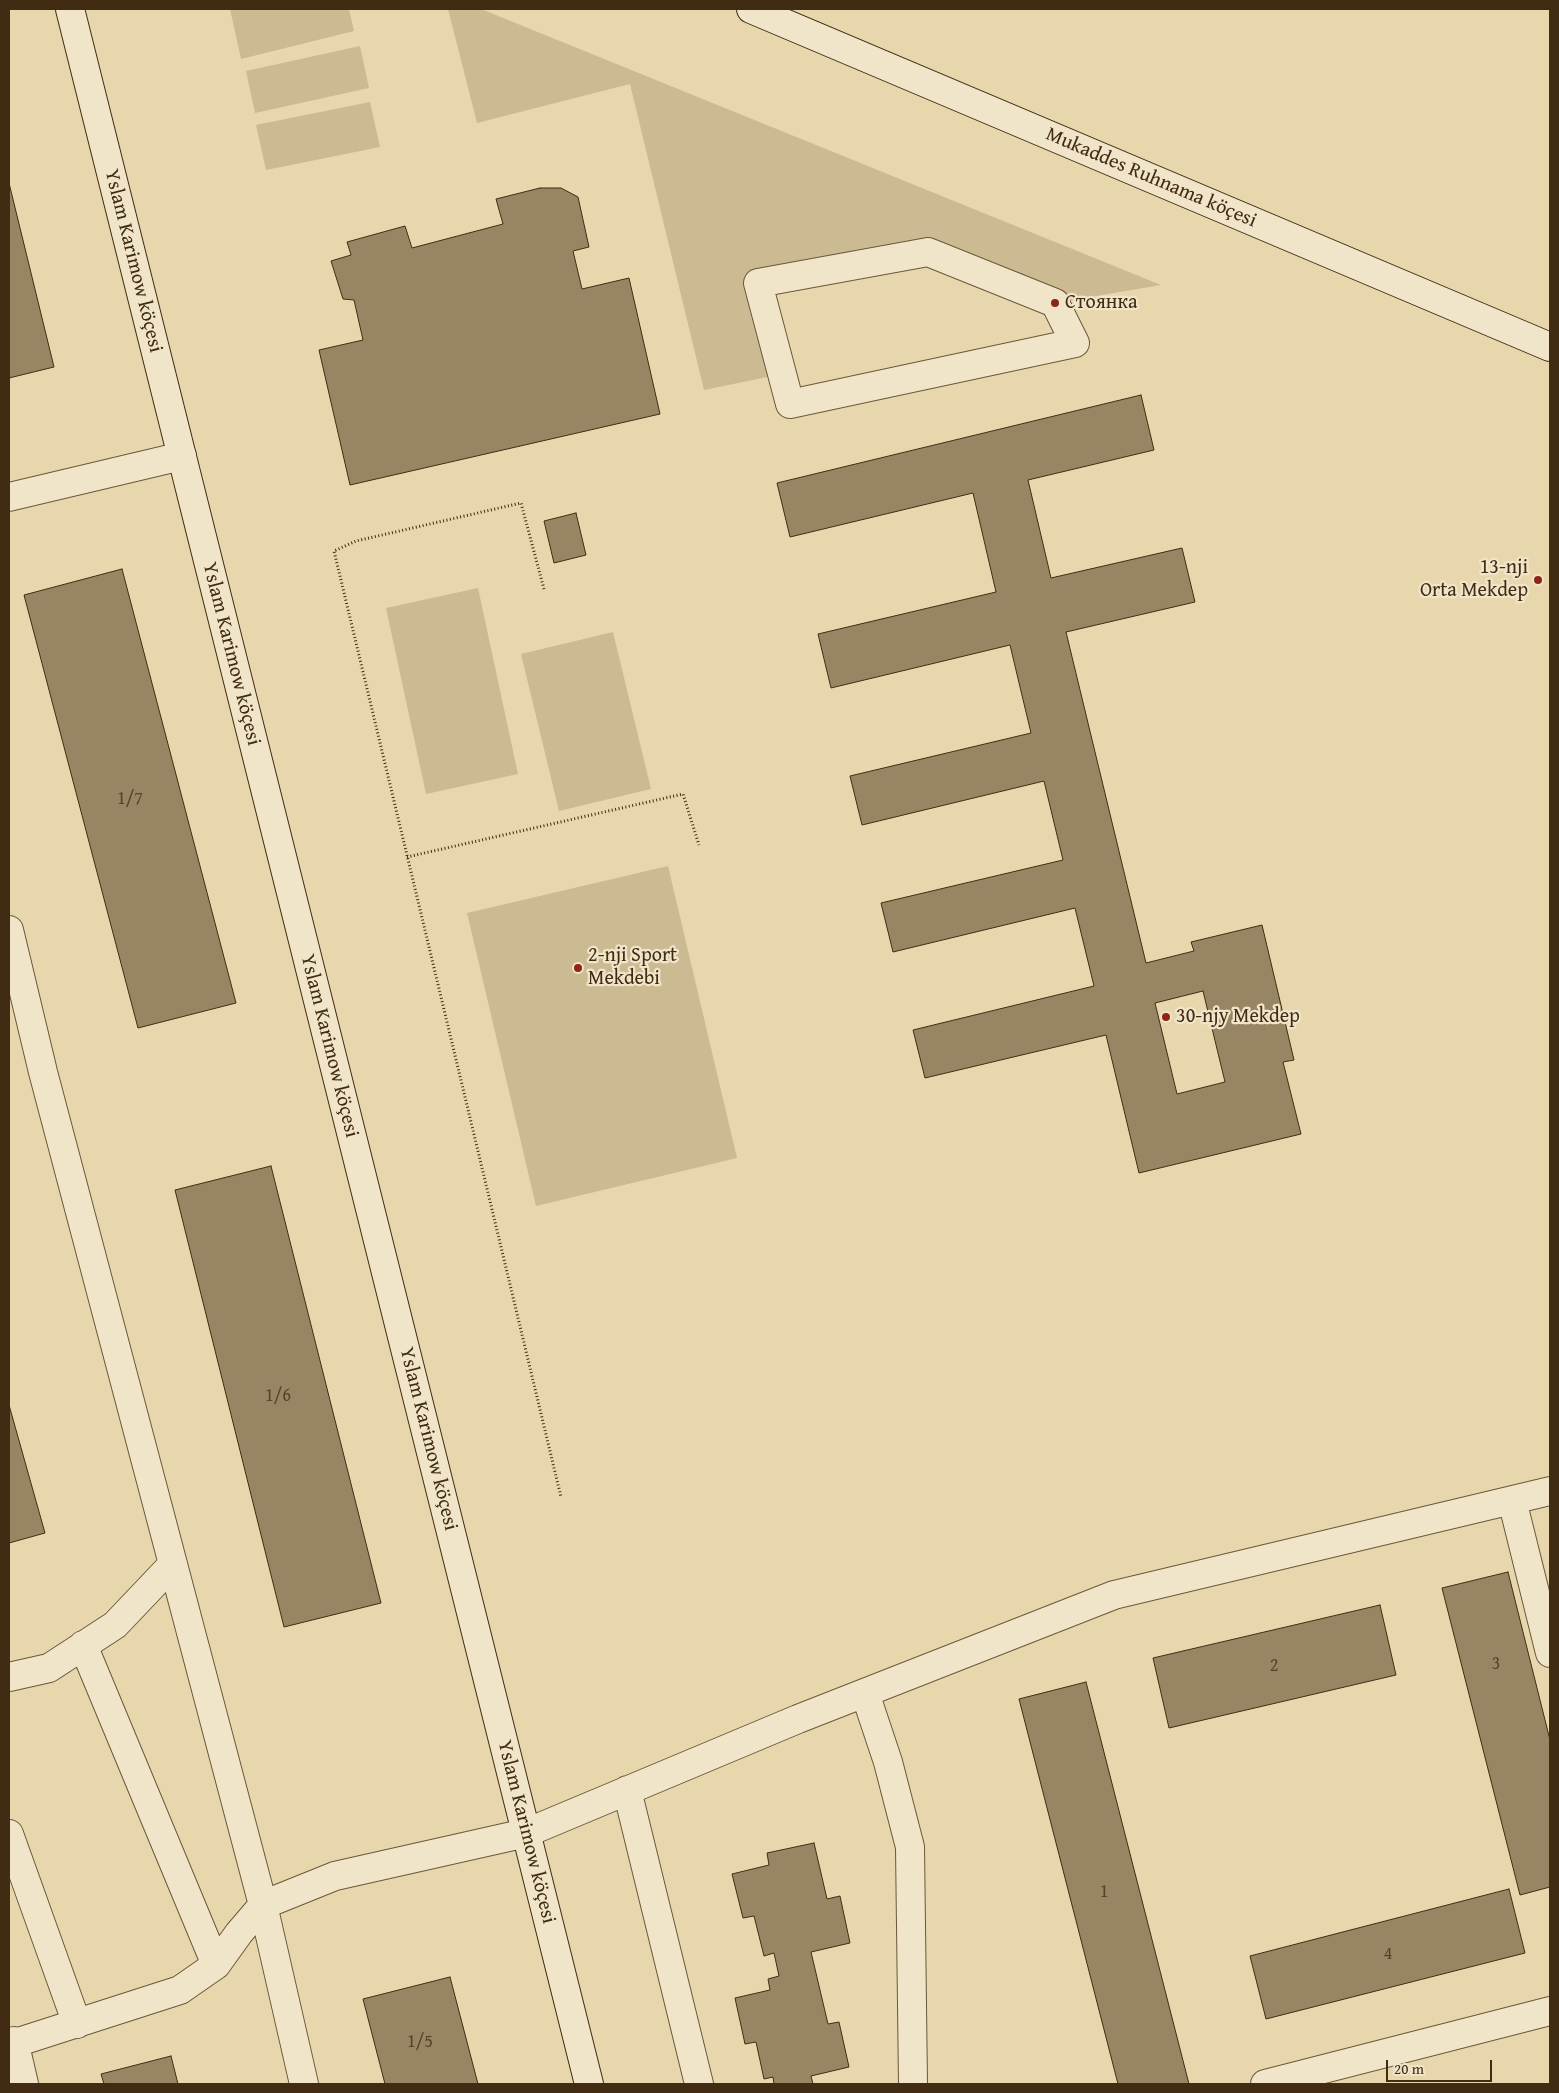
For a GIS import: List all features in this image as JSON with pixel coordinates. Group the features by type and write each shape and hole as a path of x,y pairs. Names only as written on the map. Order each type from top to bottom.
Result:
{"street":[{"name":"Yslam Karimow köçesi","path":"70,9 589,2084"},
{"name":"Mukaddes Ruhnama köçesi","path":"751,9 1550,346"},
{"path":"928,252 1055,303 1075,343 790,404 758,283 928,252"},
{"path":"9,498 182,456"},
{"path":"9,930 43,1072 263,1905 304,2084"},
{"path":"24,2084 12,2043 180,1990 216,1966 239,1933 263,1905 335,1876 526,1833 865,1693 1114,1595 1550,1491"},
{"path":"1512,1500 1550,1653"},
{"path":"9,1677 49,1668 115,1625 173,1564"},
{"path":"83,1645 216,1966"},
{"path":"865,1693 888,1762 910,1847 913,2084"},
{"path":"627,1790 699,2084"},
{"path":"9,1834 77,2024"},
{"path":"1265,2084 1550,2011"}],"path":[{"path":"544,589 521,504 356,541 334,551 561,1497"},
{"path":"407,857 683,794 699,845"}],"shaded area":[{"path":"230,9 349,9 354,31 241,59"},
{"path":"448,9 481,9 1161,285 1055,303 927,252 758,283 782,374 704,390 630,84 477,123"},
{"path":"360,46 369,88 255,113 246,71"},
{"path":"370,102 380,147 266,170 256,125"},
{"path":"478,588 518,774 426,794 386,608"},
{"path":"613,632 651,789 559,811 521,654"},
{"path":"668,866 737,1158 536,1206 467,913"}],"building":[{"path":"9,183 54,367 9,378"},
{"path":"540,188 561,188 578,197 589,247 573,251 582,289 629,278 660,414 350,485 319,350 363,340 354,300 343,299 331,261 351,255 347,242 405,226 412,248 503,224 496,199"},
{"path":"1141,395 1154,450 1028,480 1051,578 1182,548 1195,602 1066,632 1146,963 1194,951 1191,942 1262,925 1294,1060 1283,1062 1301,1134 1139,1173 1106,1035 925,1078 913,1030 1094,986 1075,908 893,952 881,903 1063,860 1044,781 862,825 850,776 1031,733 1010,645 831,688 818,634 996,592 973,493 790,537 777,483","holes":["1203,991 1225,1082 1177,1094 1155,1003"]},
{"path":"576,513 586,555 554,563 544,521"},
{"path":"122,569 236,1003 138,1028 24,595"},
{"path":"271,1166 381,1603 284,1627 175,1190"},
{"path":"9,1405 45,1533 9,1543"},
{"path":"1508,1572 1550,1740 1550,1887 1520,1895 1442,1588"},
{"path":"1380,1605 1396,1675 1169,1728 1153,1658"},
{"path":"1086,1682 1189,2084 1118,2084 1019,1699"},
{"path":"814,1843 827,1899 840,1896 850,1943 811,1952 828,2024 839,2022 849,2067 811,2076 813,2084 774,2084 773,2077 764,2079 756,2042 745,2044 735,1998 770,1990 768,1979 779,1976 774,1953 764,1956 754,1916 743,1918 732,1874 769,1865 767,1853"},
{"path":"1509,1889 1525,1953 1266,2019 1250,1956"},
{"path":"450,1977 478,2084 385,2084 363,1999"},
{"path":"171,2056 178,2084 104,2084 101,2074"}],"place":[{"name":"Стоянка","path":"1055,303"},
{"name":"13-nji Orta Mekdep","path":"1538,580"},
{"name":"2-nji Sport Mekdebi","path":"578,968"},
{"name":"30-njy Mekdep","path":"1166,1017"}]}
